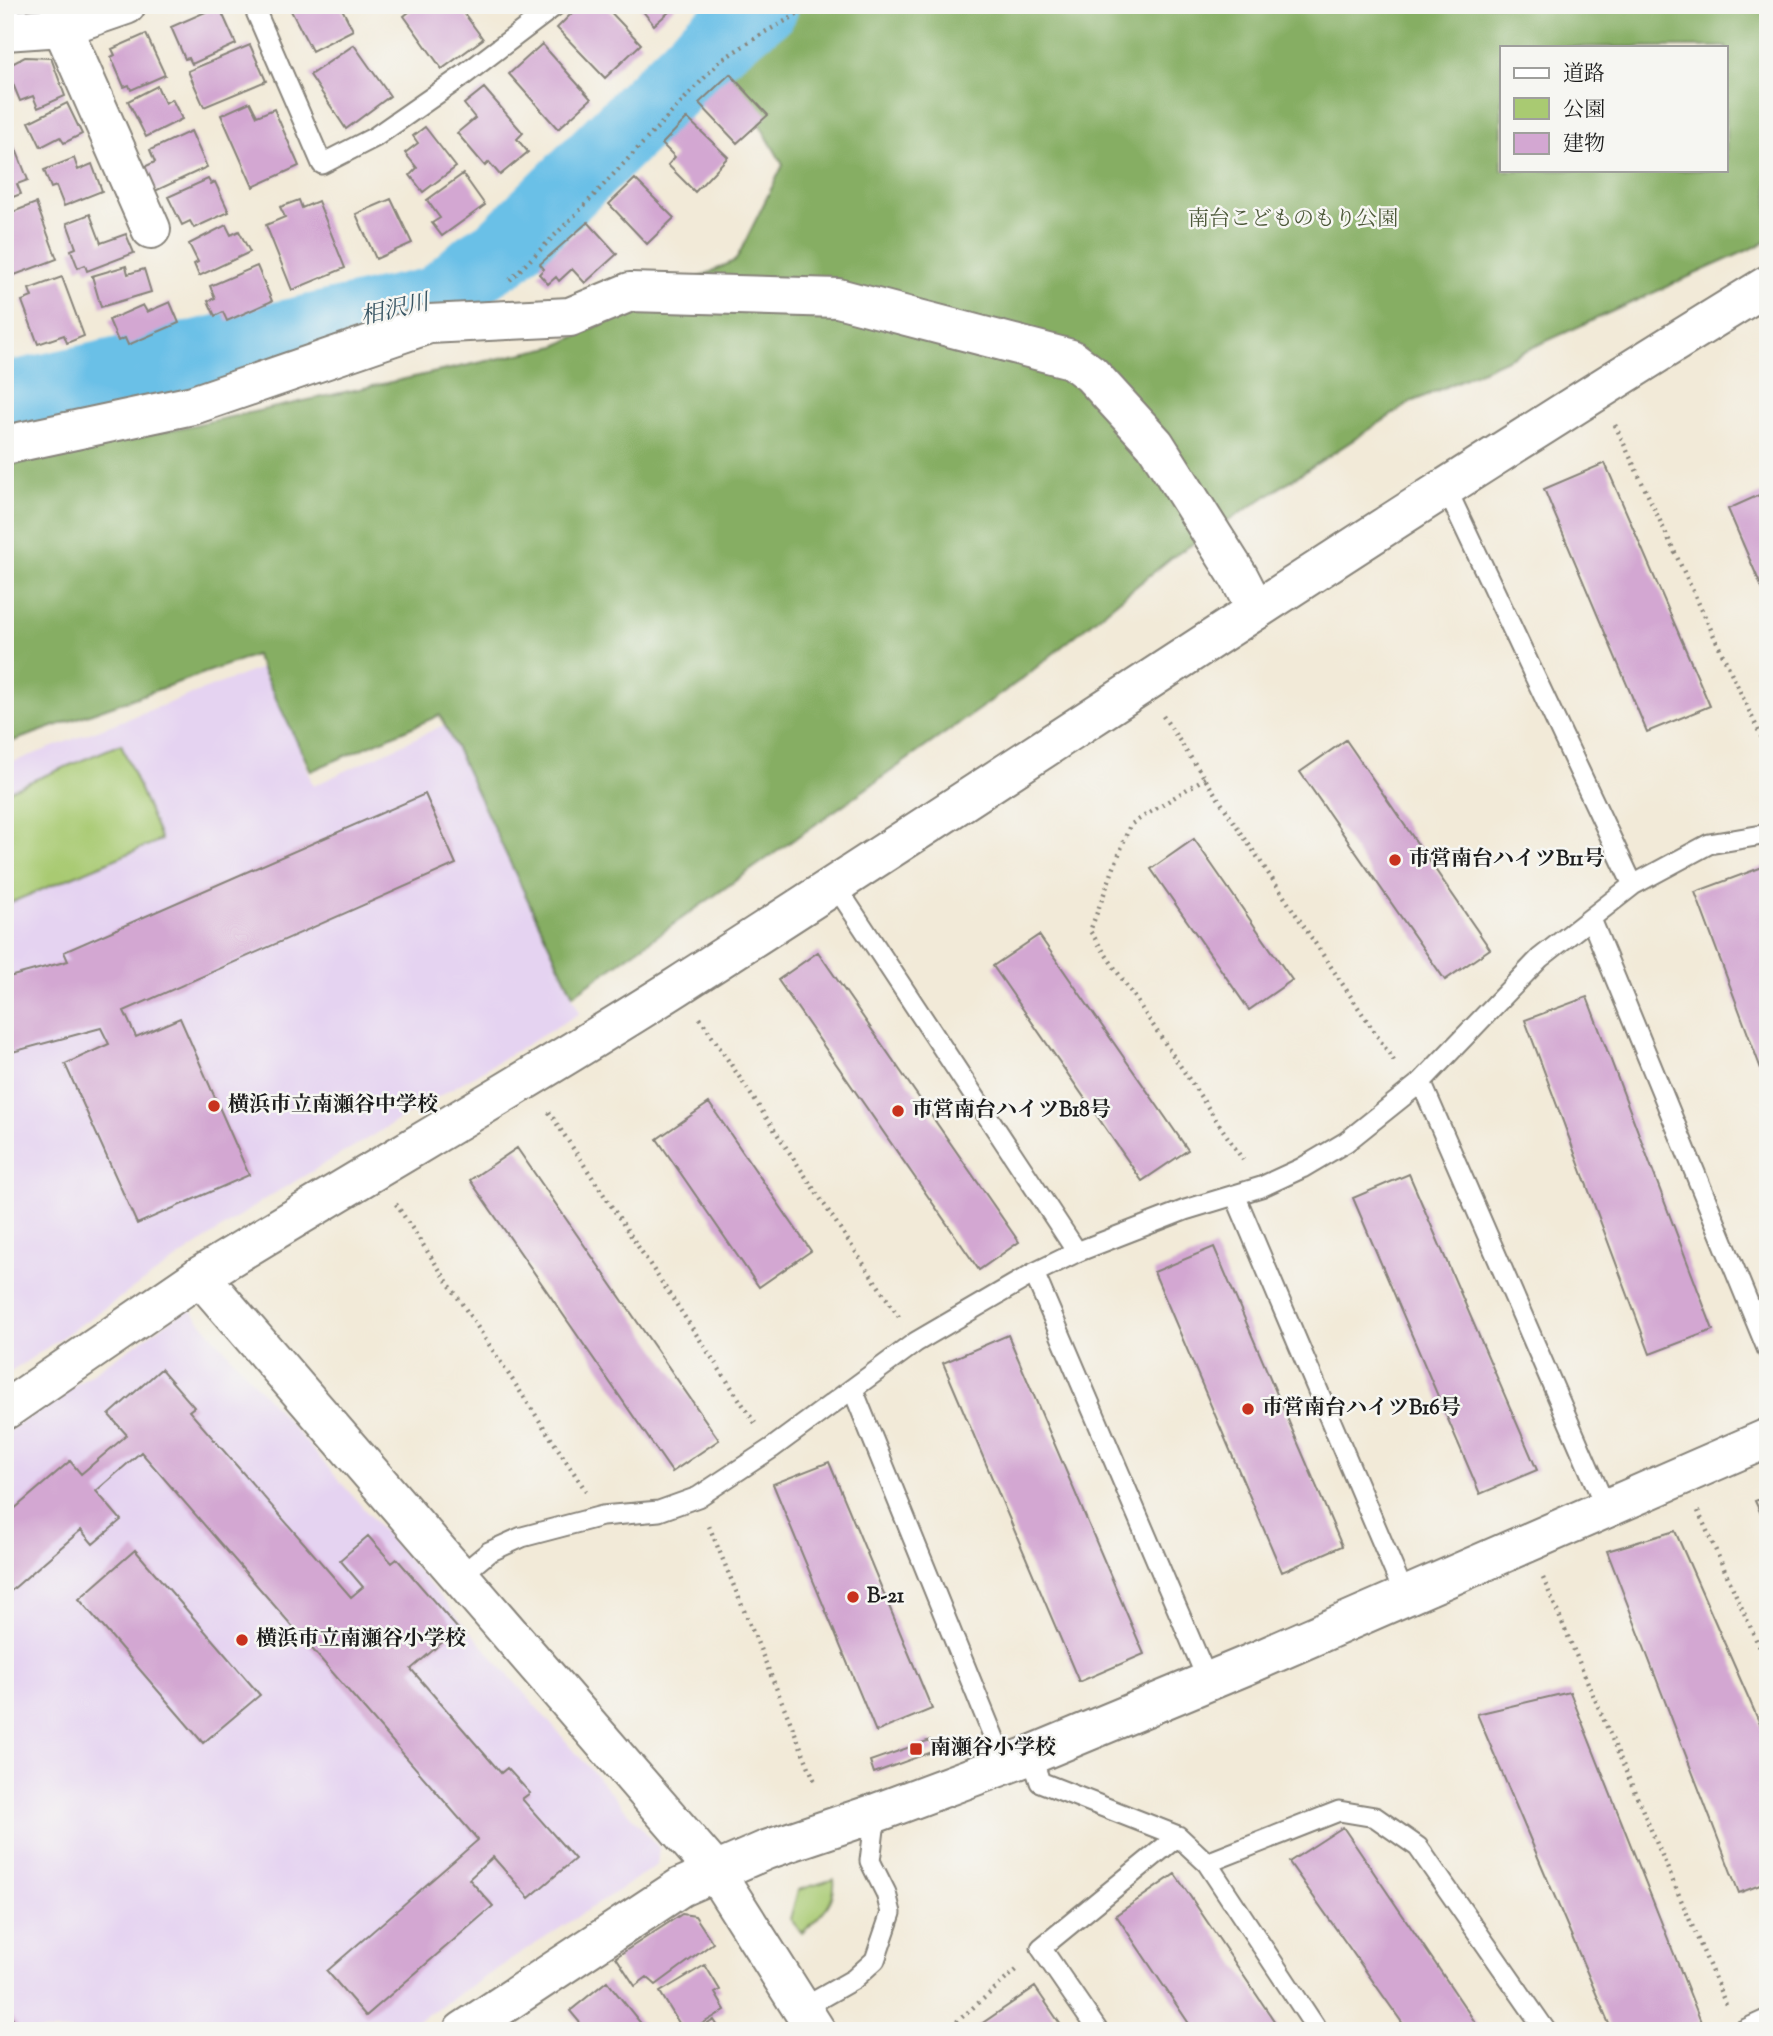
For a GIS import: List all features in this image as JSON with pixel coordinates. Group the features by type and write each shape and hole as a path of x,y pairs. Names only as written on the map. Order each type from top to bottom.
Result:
{"street":[{"path":"5,31 62,27 126,5"},
{"path":"62,27 151,229"},
{"path":"5,1410 200,1276 526,1081 835,885 1446,488 1768,285"},
{"path":"5,445 193,405 429,324 570,317 631,292 838,298 1071,359 1091,374 1155,444 1256,610"},
{"path":"200,1276 714,1871 810,2020"},
{"path":"463,2031 681,1887 714,1871 1018,1760 1208,1681 1768,1438"}],"lane":[{"path":"253,5 322,164 375,137 464,75 556,5"},
{"path":"1446,488 1633,885"},
{"path":"458,1577 489,1552 522,1537 602,1516 659,1511 698,1497 772,1448 916,1342 1034,1273 1077,1252 1185,1210 1261,1187 1302,1168 1346,1142 1421,1082 1540,958 1633,885 1709,844 1768,834"},
{"path":"835,885 1077,1252"},
{"path":"1591,919 1768,1351"},
{"path":"1421,1082 1606,1508"},
{"path":"1235,1195 1405,1596"},
{"path":"1034,1273 1208,1681"},
{"path":"853,1390 1018,1760 1040,1782 1178,1836 1207,1863 1318,2031"},
{"path":"1207,1863 1339,1811 1375,1818 1418,1847 1546,2031"},
{"path":"810,2020 875,1961 891,1913 886,1893 870,1861 876,1813"},
{"path":"1098,2031 1041,1948 1178,1836"},
{"path":"1737,2024 1768,2019"}],"path":[{"path":"508,282 582,209 720,61 765,32 815,5"},
{"path":"1614,424 1768,751"},
{"path":"1157,706 1399,1069 1421,1082"},
{"path":"1205,778 1130,825 1090,932 1261,1187"},
{"path":"694,1009 916,1342"},
{"path":"542,1103 772,1448"},
{"path":"389,1194 602,1516"},
{"path":"698,1497 816,1784"},
{"path":"1693,1501 1768,1666"},
{"path":"1539,1570 1737,2024"},
{"path":"946,2031 1041,1948"}],"shaded area":[{"name":"横浜市立南瀬谷中学校","path":"269,665 313,786 446,724 580,1013 265,1199 5,1376 5,765"},
{"name":"横浜市立南瀬谷小学校","path":"189,1308 659,1848 657,1865 402,2031 5,2031 5,1433"}],"green space":[{"name":"南台こどものもり公園","path":"749,5 1768,5 1768,241 1412,402 1171,558 1022,679 573,995 440,715 311,771 255,655 5,744 5,466 556,346 736,260 783,165 706,31"},
{"path":"121,744 161,840 5,905 5,792"},
{"path":"834,1879 833,1896 829,1903 802,1933 790,1919 798,1890"}],"building":[{"path":"288,5 340,5 353,30 312,51"},
{"path":"418,5 458,5 483,39 442,69 404,16"},
{"path":"508,5 525,5 515,13"},
{"path":"580,5 604,5 641,44 605,78 557,28"},
{"path":"638,5 677,5 654,25"},
{"path":"219,6 236,44 192,64 189,58 185,59 171,27"},
{"path":"146,34 165,75 131,90 129,85 124,87 111,57 115,55 112,49"},
{"path":"542,44 591,99 558,129 509,74"},
{"path":"250,45 266,81 204,107 188,71"},
{"path":"354,45 390,96 346,129 310,75"},
{"path":"25,57 51,58 65,96 38,108 33,96 20,101 6,67"},
{"path":"730,74 768,115 737,143 699,103"},
{"path":"157,86 165,103 172,99 182,119 146,137 128,101"},
{"path":"484,88 523,133 517,139 528,152 500,175 489,162 485,166 457,133 475,118 464,104"},
{"path":"250,102 257,116 274,109 299,166 253,187 221,115"},
{"path":"67,103 82,134 64,143 60,137 41,147 29,122"},
{"path":"687,118 728,157 695,192 668,165 675,157 662,144"},
{"path":"425,127 456,167 423,192 410,175 417,168 405,153 418,143 413,136"},
{"path":"191,131 207,167 153,192 142,168 155,162 150,150"},
{"path":"10,134 28,180 17,184 21,194 5,200 5,136"},
{"path":"74,158 78,170 92,164 102,191 64,206 56,186 51,188 44,170"},
{"path":"463,174 485,205 442,236 432,223 440,218 427,200"},
{"path":"208,179 211,184 215,182 229,212 194,228 190,221 182,225 168,197"},
{"path":"635,179 674,218 647,244 609,204"},
{"path":"391,199 412,243 376,259 356,214"},
{"path":"299,200 302,208 318,201 345,268 292,290 266,225 285,217 280,207"},
{"path":"36,203 57,259 12,276 6,263 13,261 5,241 5,215"},
{"path":"90,214 101,243 126,234 134,253 87,271 85,265 78,268 71,250 76,248 67,223"},
{"path":"588,222 617,254 585,283 572,269 559,281 556,277 548,284 539,274 544,269 540,264"},
{"path":"226,225 231,235 239,231 250,252 199,276 194,264 198,262 189,244"},
{"path":"126,266 128,274 144,269 151,292 101,307 92,276"},
{"path":"257,266 272,301 227,321 223,312 215,316 208,301 215,298 210,286"},
{"path":"62,277 84,336 67,343 64,335 38,344 22,301 32,297 29,289"},
{"path":"170,302 179,323 128,345 125,338 118,341 109,320 143,305 147,312"},
{"path":"1605,463 1710,706 1647,732 1544,489"},
{"path":"1768,491 1768,602 1728,509"},
{"name":"市営南台ハイツB11号","path":"1346,740 1490,949 1445,980 1300,772"},
{"path":"425,794 456,864 124,1011 136,1037 180,1018 249,1175 137,1224 65,1064 109,1044 101,1028 5,1054 5,978 68,961 64,952"},
{"path":"1194,839 1292,980 1249,1010 1151,869"},
{"path":"1768,865 1768,1085 1767,1085 1695,892"},
{"path":"1039,935 1188,1150 1142,1181 993,966"},
{"name":"市営南台ハイツB18号","path":"818,952 1019,1242 979,1270 778,980"},
{"path":"1587,997 1713,1330 1650,1354 1525,1020"},
{"path":"709,1103 811,1251 759,1287 657,1139"},
{"path":"517,1148 719,1440 672,1472 470,1180"},
{"path":"1409,1174 1537,1470 1480,1494 1353,1198"},
{"name":"市営南台ハイツB16号","path":"1214,1247 1342,1546 1282,1572 1154,1272"},
{"path":"1008,1335 1144,1654 1079,1682 943,1363"},
{"path":"161,1369 194,1407 189,1411 351,1597 363,1587 340,1560 368,1536 392,1563 397,1559 458,1629 411,1669 501,1773 507,1768 530,1793 522,1799 575,1859 529,1898 493,1857 469,1879 493,1906 366,2016 327,1971 478,1840 141,1452 96,1491 121,1520 93,1544 81,1530 5,1596 5,1517 70,1461 81,1474 127,1435 109,1415"},
{"name":"B-21","path":"829,1462 932,1709 876,1732 773,1484"},
{"path":"1768,1496 1768,1529 1755,1501"},
{"path":"1675,1531 1768,1742 1768,1882 1739,1893 1607,1551"},
{"path":"135,1550 260,1695 203,1743 79,1599"},
{"path":"1570,1692 1701,2022 1667,2031 1612,2031 1477,1714"},
{"path":"930,1740 934,1751 874,1773 870,1761"},
{"path":"1343,1827 1481,2031 1408,2031 1289,1862"},
{"path":"1175,1874 1281,2031 1194,2031 1116,1915"},
{"path":"682,1914 695,1916 713,1943 656,1985 647,1977 635,1986 616,1957"},
{"path":"705,1965 720,1990 715,1993 725,2010 690,2031 684,2031 660,1992"},
{"path":"607,1981 647,2031 576,2031 581,2024 570,2011"},
{"path":"1035,1987 1065,2031 971,2031"},
{"path":"5,2008 21,2031 5,2031"},
{"path":"714,2020 721,2031 697,2031"}],"waterway":[{"name":"相沢川","path":"5,399 438,302 480,265 503,251 713,44 763,5"}],"place":[{"name":"市営南台ハイツB11号","path":"1395,860"},
{"name":"横浜市立南瀬谷中学校","path":"214,1106"},
{"name":"市営南台ハイツB18号","path":"898,1111"},
{"name":"市営南台ハイツB16号","path":"1248,1409"},
{"name":"B-21","path":"853,1597"},
{"name":"横浜市立南瀬谷小学校","path":"242,1640"},
{"name":"南瀬谷小学校","path":"916,1749"}]}
